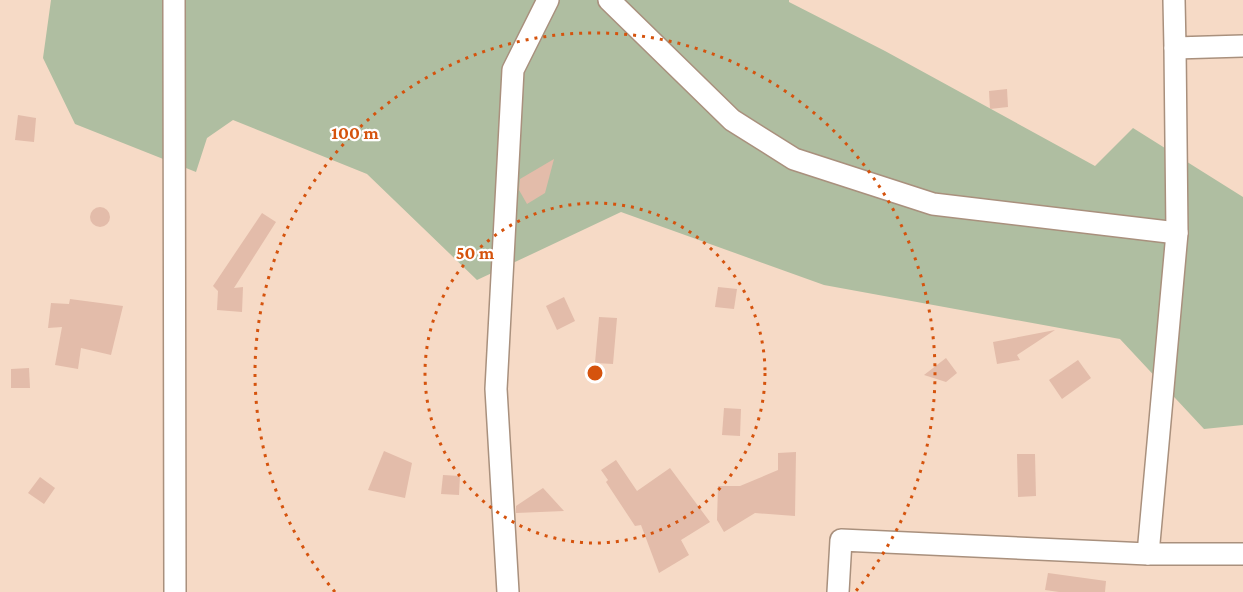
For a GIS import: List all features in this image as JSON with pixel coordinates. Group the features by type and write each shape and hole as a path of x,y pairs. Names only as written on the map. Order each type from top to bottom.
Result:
{"street":[{"path":"174,0 175,592"},
{"path":"508,592 496,389 513,70 548,0"},
{"path":"609,0 732,120 794,159 933,204 1177,233"},
{"path":"1148,554 1177,233 1174,0"},
{"path":"1175,48 1243,46"},
{"path":"838,592 842,540 1148,554 1243,554"}],"green space":[{"path":"51,0 789,0 1095,166 1133,128 1243,197 1243,425 1204,429 1120,339 824,285 621,212 477,280 367,174 233,120 207,138 196,172 75,124 43,58"}],"building":[{"path":"1007,89 1008,107 990,109 989,91"},
{"path":"18,115 36,118 34,142 15,140"},
{"path":"554,159 545,193 527,204 519,190 520,179"},
{"path":"100,207 107,210 110,217 107,224 100,227 93,224 90,217 93,210"},
{"path":"262,213 276,222 234,288 243,287 242,312 217,310 218,291 213,286"},
{"path":"718,287 737,289 734,309 715,307"},
{"path":"564,297 575,321 557,330 546,306"},
{"path":"70,299 123,306 111,355 81,348 78,369 55,365 62,327 48,328 51,303 69,304"},
{"path":"599,317 617,318 613,364 595,363"},
{"path":"1055,330 1017,355 1020,360 997,364 993,342"},
{"path":"946,358 957,373 946,382 924,375"},
{"path":"1078,360 1091,378 1062,399 1049,380"},
{"path":"29,368 30,388 11,388 11,369"},
{"path":"724,408 741,409 740,436 722,435"},
{"path":"384,451 412,463 405,498 368,490"},
{"path":"796,452 795,516 755,513 724,532 717,520 718,486 740,486 778,470 778,453"},
{"path":"1017,454 1035,454 1036,496 1018,497"},
{"path":"616,460 637,491 670,468 710,522 681,540 689,555 659,573 641,525 635,526 606,482 608,480 601,470"},
{"path":"443,475 460,476 459,495 441,494"},
{"path":"40,477 55,488 44,504 28,493"},
{"path":"543,488 564,511 516,513 516,506"},
{"path":"1048,573 1106,581 1105,592 1045,590"}]}
